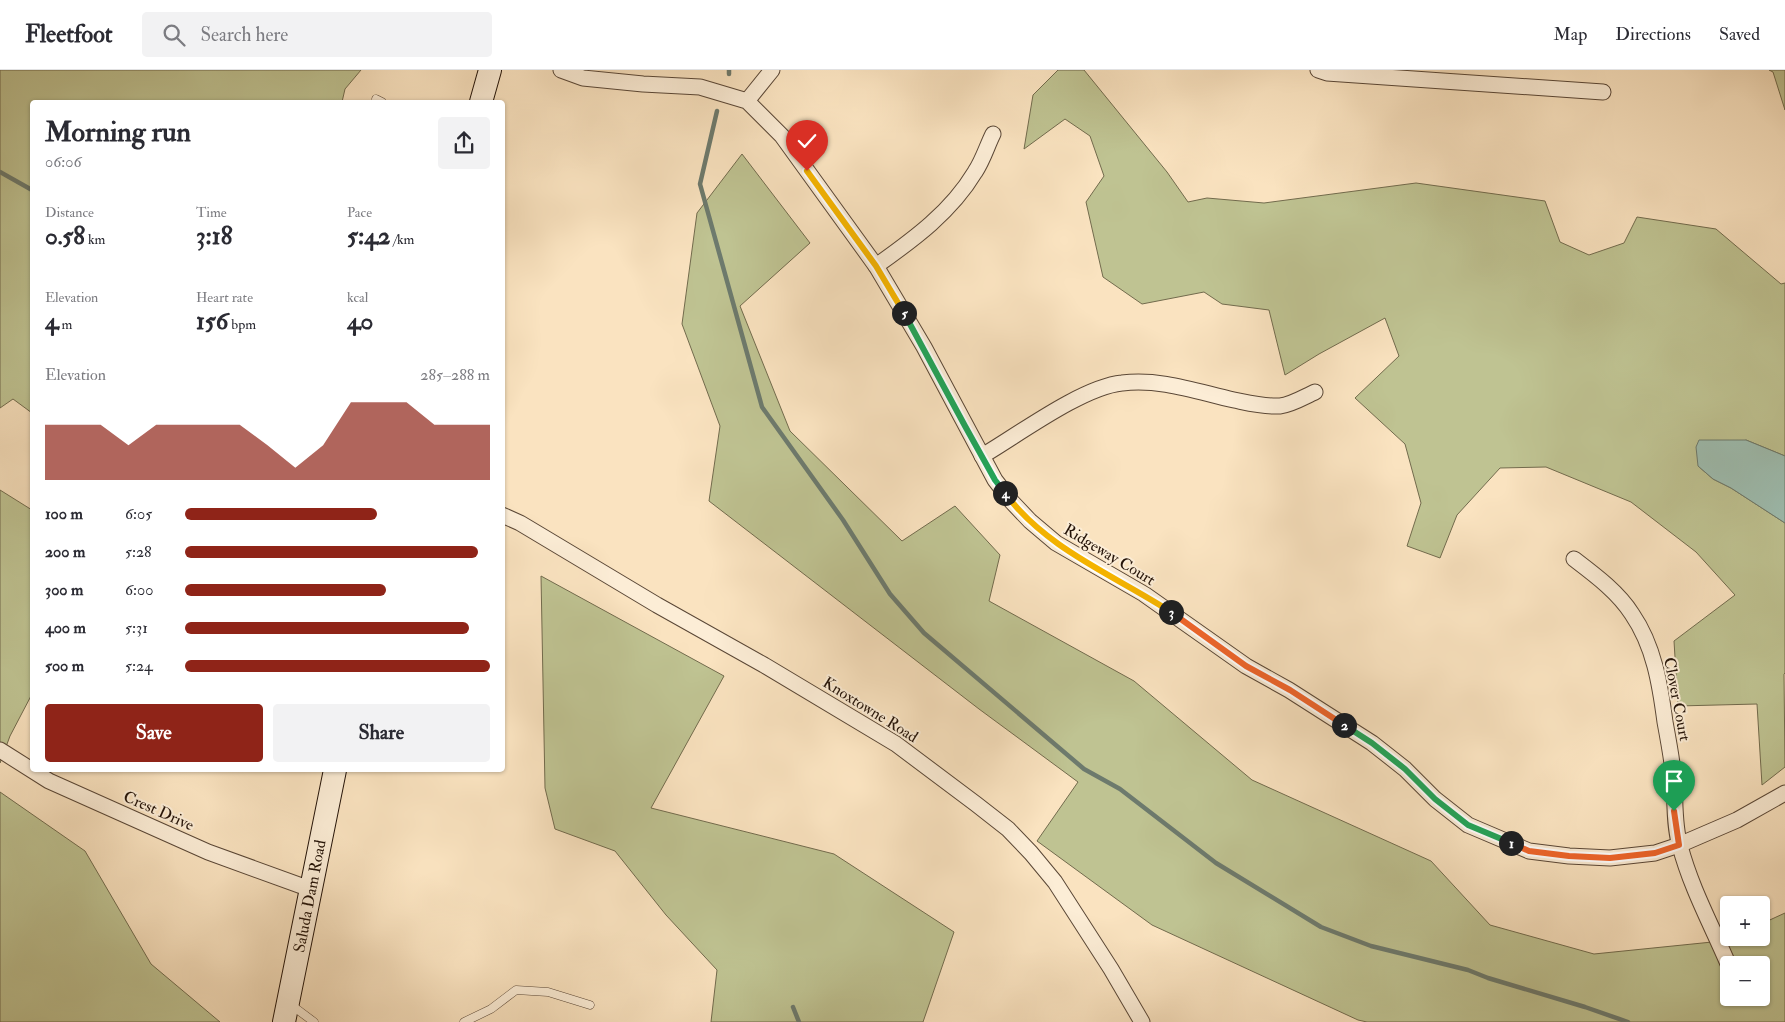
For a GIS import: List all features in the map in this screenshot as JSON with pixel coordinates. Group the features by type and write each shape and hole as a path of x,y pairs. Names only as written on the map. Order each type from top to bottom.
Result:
{"street":[{"path":"482,100 490,70"},
{"name":"Ridgeway Court","path":"561,70 583,78 700,87 747,101 782,136 876,266 920,340 995,480 1030,521 1056,543 1144,594 1246,666 1290,690 1372,743 1405,769 1435,799 1468,825 1529,851 1569,856 1619,857 1655,853 1679,845 1737,820 1785,794"},
{"path":"747,101 772,70"},
{"path":"1318,70 1327,73 1439,82 1602,92"},
{"path":"876,266 939,218 960,195 976,170 993,134"},
{"path":"982,456 1078,398 1099,388 1120,383 1137,381 1186,388 1254,404 1272,406 1281,406 1315,392"},
{"name":"Knoxtowne Road","path":"505,516 520,523 896,744 1008,829 1056,882 1142,1022"},
{"name":"Clover Court","path":"1574,560 1598,577 1631,612 1643,631 1657,672 1673,772 1674,811 1679,845 1697,894 1725,956"},
{"name":"Crest Drive","path":"0,750 30,769"},
{"name":"Crest Drive","path":"35,772 49,781 208,852 310,889"},
{"name":"Saluda Dam Road","path":"286,1012 335,772"}],"lane":[{"path":"464,1022 491,1009 516,990 548,992 590,1005"},
{"path":"286,1012 314,1022"}],"green space":[{"path":"0,70 361,70 345,89 342,100 30,100 30,412 13,399 0,408"},
{"path":"1058,70 1084,70 1167,172 1188,202 1207,198 1264,203 1416,183 1545,201 1560,242 1589,255 1624,243 1637,217 1716,229 1781,284 1785,283 1785,456 1746,440 1698,466 1713,479 1731,488 1785,523 1785,767 1762,785 1757,704 1678,706 1674,641 1735,595 1696,552 1631,502 1546,467 1500,468 1457,515 1440,558 1407,546 1421,503 1405,444 1355,398 1399,356 1385,318 1285,375 1269,310 1222,304 1204,292 1142,304 1103,277 1086,202 1104,176 1090,136 1065,119 1024,149 1033,95"},
{"path":"1769,70 1785,70 1785,110 1773,72"},
{"path":"742,154 810,243 740,306 790,431 902,541 955,506 1000,555 989,601 1134,681 1252,780 1431,861 1490,925 1594,954 1720,941 1720,946 1770,946 1770,920 1785,913 1785,1022 1367,1022 1358,1020 1152,925 1037,841 1078,782 979,709 709,501 720,426 682,324 697,213"},
{"path":"0,490 30,509 30,698 10,736 0,763"},
{"path":"541,576 724,676 651,808 834,854 954,932 923,1022 711,1022 717,970 666,915 615,851 555,829 545,788"},
{"path":"0,792 85,851 151,964 220,1022 0,1022"}],"shaded area":[{"path":"1699,440 1746,440 1785,456 1785,523 1731,488 1713,479 1698,466 1696,447"}],"waterway":[{"path":"717,111 700,184 762,407 843,520 890,594 924,633 1084,769 1120,789 1216,863 1321,927 1371,946 1468,970 1628,1022"},
{"path":"0,172 30,189"},
{"path":"793,1007 799,1022"}],"route":[{"path":"807,171 876,266 904,311 995,480 1030,521 1056,543 1144,594 1246,666 1290,690 1372,743 1405,769 1435,799 1468,825 1529,851 1569,856 1610,858 1655,853 1679,845 1674,811"}]}
